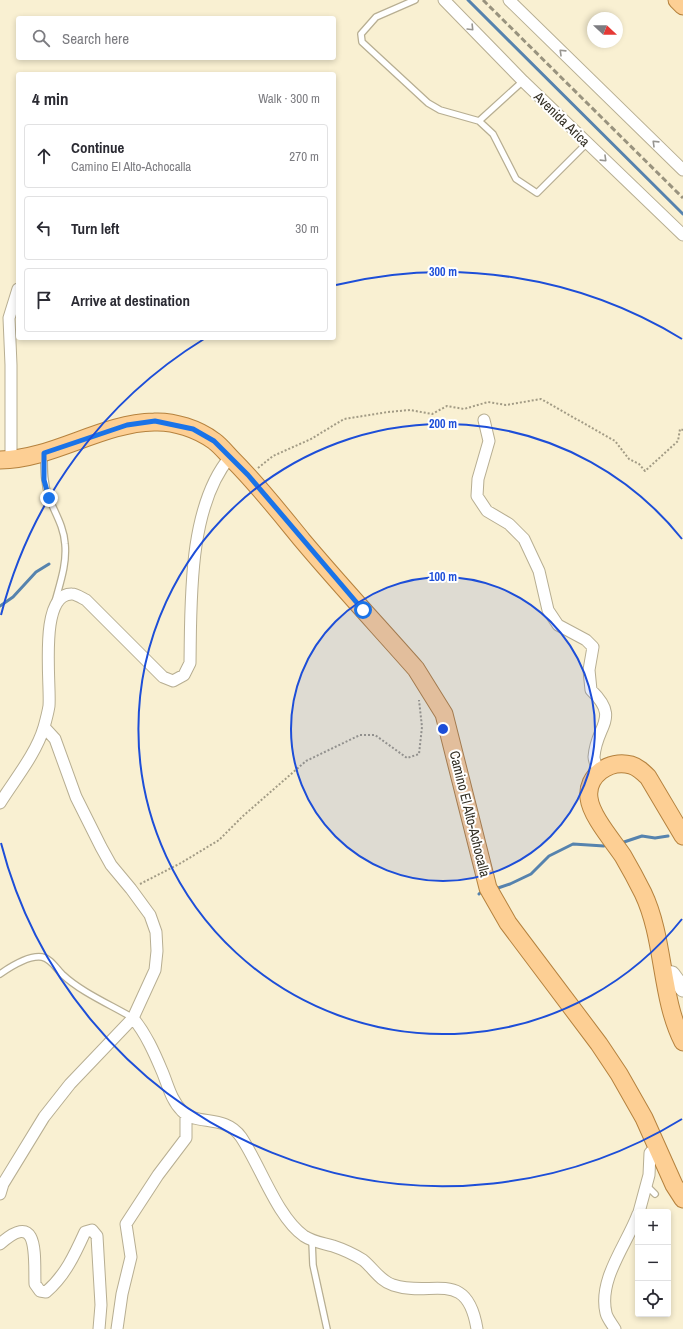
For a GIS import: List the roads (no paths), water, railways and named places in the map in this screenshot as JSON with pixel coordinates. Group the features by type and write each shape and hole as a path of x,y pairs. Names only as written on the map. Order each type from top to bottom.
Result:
{"main road":[{"path":"677,0 683,6"},
{"name":"Camino El Alto-Achocalla","path":"5,460 44,453 127,425 155,421 193,429 214,441 248,475 311,550 416,669 428,687 444,714 476,847 488,888 508,923 599,1044 619,1074 657,1144 674,1185 683,1199"},
{"path":"683,836 648,777 640,769 631,765 619,763 609,766 599,772 592,780 589,799 593,810 624,858 643,894 665,973 669,1002 683,1042"},
{"path":"665,973 672,974 683,989"}],"street":[{"name":"Avenida Arica","path":"444,0 523,81 683,235"},
{"path":"510,0 683,170"},
{"path":"5,460 12,365 9,318 16,295"},
{"path":"484,420 489,441 478,479 477,496 487,511 509,524 524,539 539,570 548,610 558,624 586,640 593,647 589,670 591,690 602,701 606,717 599,735 594,758 599,772"},
{"path":"0,803 35,749 44,728 49,706 48,640 50,620 55,605 62,597 72,594 86,600 163,677 173,681 184,675 190,664 192,578 197,544 205,508 220,469 230,457"},
{"path":"0,1194 3,1184 44,1117 70,1084 133,1018 154,970 157,951 156,932 150,915 111,865 73,791 55,739 44,728"},
{"path":"133,1018 149,1043 174,1102 186,1116 217,1121 240,1135 278,1204 303,1235 312,1241 334,1246 363,1260 382,1279 391,1284 403,1288 448,1288 458,1292 468,1301 475,1316 477,1329"},
{"path":"117,1329 122,1294 131,1257 126,1224 158,1175 186,1138 186,1116"},
{"path":"639,1209 647,1186 650,1153 657,1144"},
{"path":"615,1329 606,1313 605,1298 608,1275 623,1248 635,1220"},
{"path":"0,1244 12,1233 21,1231 29,1235 33,1241 35,1284 40,1290 46,1292 52,1287 72,1260 84,1232 92,1230 97,1236 101,1305 99,1329"}],"lane":[{"path":"415,0 376,17 361,34 362,42 428,103 440,110 479,121 493,134 516,179 537,193 587,143"},
{"path":"479,121 523,81"},
{"path":"44,453 44,480 49,498 59,518 65,543 65,562 55,605"},
{"path":"0,974 8,968 28,960 42,957 51,961 68,978 133,1018"},
{"path":"647,1186 655,1194"},
{"path":"312,1241 313,1265 327,1329"}],"waterway":[{"path":"468,0 683,214"},
{"path":"0,606 13,597 36,572 49,564"},
{"path":"624,842 642,836 655,838 668,836"},
{"path":"498,888 531,874 549,856 573,844 604,846"}],"railway":[{"path":"483,0 683,198"}]}
